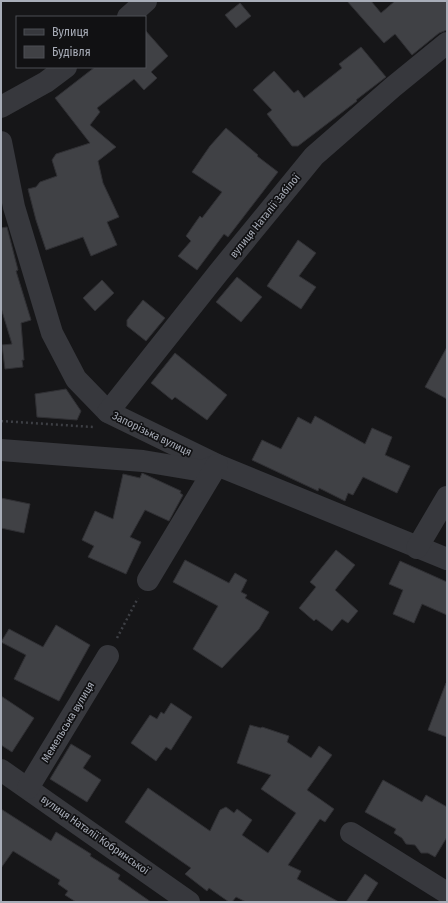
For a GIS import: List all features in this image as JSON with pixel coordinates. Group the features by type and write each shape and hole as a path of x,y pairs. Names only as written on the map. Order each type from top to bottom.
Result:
{"street":[{"path":"129,16 146,1"},
{"name":"вулиця Наталії Забілої","path":"108,412 219,272 314,156 393,87 447,43"},
{"path":"1,108 46,82 65,68"},
{"name":"Запорізька вулиця","path":"1,142 14,207 52,333 76,379 108,412 217,466 416,548 447,559"},
{"path":"1,450 143,461 203,470 217,466"},
{"path":"148,580 217,466"},
{"path":"416,548 447,497"},
{"name":"Мемельська вулиця","path":"28,788 108,656"},
{"name":"вулиця Наталії Кобринської","path":"1,770 189,902"},
{"path":"351,833 447,893"},
{"path":"443,902 447,896"}],"path":[{"path":"1,421 93,427 108,412"},
{"path":"108,656 148,580"}],"building":[{"path":"347,1 371,1 381,13 395,1 447,1 447,30 439,33 412,55 395,34 384,43"},
{"path":"240,3 251,16 236,28 225,15"},
{"path":"146,31 168,56 151,72 157,78 144,90 134,79 97,108 100,112 90,125 116,147 98,161 103,183 119,217 107,222 117,245 91,256 83,237 46,250 28,189 36,187 40,182 57,176 52,160 56,154 90,143 55,98 94,68 146,68"},
{"path":"361,47 386,77 298,146 292,146 267,114 272,110 253,90 274,71 294,93 298,90 304,98 342,68 339,64"},
{"path":"226,128 258,155 257,156 278,172 228,237 224,234 197,270 178,256 191,241 186,236 200,216 202,218 222,192 192,172 210,146"},
{"path":"7,227 18,270 16,271 31,320 21,323 24,360 22,360 23,367 5,369 2,345 12,344 1,308 1,228"},
{"path":"298,240 316,253 299,276 316,287 301,309 267,286"},
{"path":"237,277 262,297 241,322 216,302"},
{"path":"102,280 114,293 95,311 83,298"},
{"path":"143,300 165,318 146,341 127,326 127,320"},
{"path":"447,347 447,399 425,387"},
{"path":"175,353 227,395 207,420 175,397 172,400 151,383"},
{"path":"66,389 81,411 77,420 37,417 35,394"},
{"path":"315,416 365,444 372,428 392,437 385,455 410,466 397,493 363,477 353,495 348,493 345,501 319,488 318,491 252,460 262,440 281,449 298,417 311,424"},
{"path":"142,473 181,491 180,493 183,495 169,521 145,510 130,537 141,542 126,574 88,557 94,546 82,540 95,511 113,519 123,474 140,478"},
{"path":"1,498 30,504 24,533 1,528"},
{"path":"336,550 355,565 335,590 358,611 348,623 342,619 332,631 316,619 314,621 299,608 316,587 310,582"},
{"path":"185,560 229,583 235,573 247,580 241,592 247,595 245,598 269,612 259,629 222,668 193,649 218,606 173,582"},
{"path":"400,561 447,582 447,615 422,604 414,623 393,614 403,590 389,584"},
{"path":"56,625 90,645 59,701 14,679 26,655 1,642 9,629 43,647"},
{"path":"447,683 447,737 428,730"},
{"path":"1,696 34,718 12,752 1,745"},
{"path":"171,703 192,717 171,750 166,747 156,761 131,743 150,715 157,719 161,712 164,714"},
{"path":"250,725 262,727 289,736 287,742 311,758 319,746 332,755 307,790 334,809 325,822 320,819 288,865 301,871 297,879 339,902 246,902 236,897 232,902 229,902 209,888 207,891 185,874 191,868 125,822 148,788 210,831 220,810 226,807 234,813 237,809 252,820 242,835 268,853 296,813 261,789 271,775 237,763"},
{"path":"71,744 91,756 83,768 101,780 87,802 50,779"},
{"path":"383,780 422,802 426,795 447,807 447,837 435,857 428,853 421,853 415,845 406,844 402,838 394,833 396,829 365,812"},
{"path":"1,809 51,841 56,832 91,854 90,856 120,875 118,879 151,902 76,902 65,895 68,891 58,884 60,880 13,851 1,868"},
{"path":"365,874 378,883 366,902 346,902"}]}
